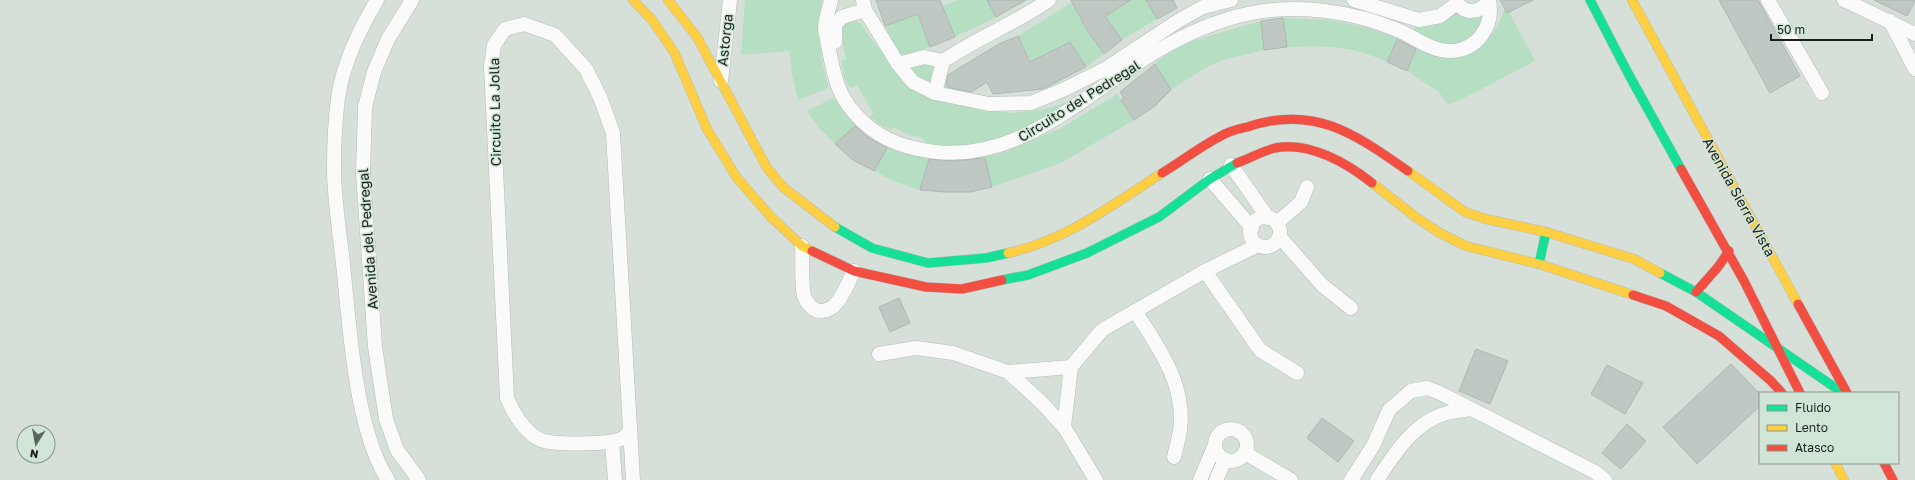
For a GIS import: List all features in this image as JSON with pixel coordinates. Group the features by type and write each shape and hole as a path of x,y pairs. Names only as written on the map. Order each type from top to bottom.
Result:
{"street":[{"name":"Avenida del Pedregal","path":"377,0 354,42 345,68 338,97 334,169 352,350 362,413 373,449 388,480"},
{"name":"Avenida del Pedregal","path":"412,0 388,39 374,72 365,107 363,173 375,347 386,418 397,450 419,480"},
{"path":"633,0 652,20 674,52 683,70 694,101 722,156 756,201 802,246 854,271 927,275 986,258 1030,248 1075,229 1222,135 1258,123 1286,118 1313,120 1343,130 1370,145 1466,212 1486,219 1546,232 1634,259 1696,292 1842,392"},
{"path":"668,0 697,37 722,81 738,116 767,168 784,188 837,229 927,275 962,289 1028,275 1087,253 1159,217 1231,165 1276,148 1305,148 1333,157 1359,172 1417,218 1440,233 1466,246 1539,264 1666,306 1719,336 1771,381 1781,392"},
{"name":"Astorga","path":"722,81 730,0"},
{"name":"Circuito del Pedregal","path":"831,0 825,29 835,82 850,109 872,131 900,145 931,152 960,153 986,150 1008,144 1036,130 1155,52 1211,23 1247,14 1292,9 1317,10 1347,15 1399,31 1434,48 1454,51 1472,44 1479,39 1489,24 1489,0"},
{"path":"935,93 943,61 966,45 1038,8 1049,0"},
{"name":"Circuito del Pedregal","path":"864,5 898,64 913,82 935,93 990,104 1031,104 1105,69 1178,21 1204,8 1231,0"},
{"path":"1354,0 1389,10 1413,19 1440,16 1457,2 1468,11 1480,10 1489,0"},
{"path":"1590,0 1642,98 1729,251 1781,350 1800,392"},
{"name":"Avenida Sierra Vista","path":"1632,0 1846,392"},
{"path":"1768,0 1822,93"},
{"path":"1844,0 1915,34"},
{"path":"864,5 842,17 835,25 835,45 842,79 850,94 866,114 900,145"},
{"path":"1399,31 1413,19"},
{"path":"1413,19 1416,22 1412,30 1413,38"},
{"path":"1890,21 1915,69"},
{"name":"Circuito La Jolla","path":"630,431 623,438 612,442 556,444 540,440 525,427 512,412 507,398 491,66 494,44 505,29 524,24 555,35 586,69 600,97 613,133 633,480"},
{"path":"898,64 924,57 943,61"},
{"path":"1231,165 1272,220 1280,232 1280,237 1322,285 1351,308"},
{"path":"1210,179 1252,228"},
{"path":"1258,245 1252,238 1252,228 1258,220 1272,220 1301,202 1307,187"},
{"path":"1539,264 1546,232"},
{"path":"1064,427 1071,367 1102,330 1205,271 1258,245 1268,247 1273,245 1280,237"},
{"path":"802,246 804,296 813,308 819,311 830,309 839,300 854,271"},
{"path":"1696,292 1718,267 1729,251"},
{"path":"1205,271 1260,350 1297,373"},
{"path":"1135,311 1172,370 1180,400 1180,429 1174,457"},
{"path":"352,350 375,347"},
{"path":"879,354 916,348 953,353 1008,372 1041,402 1064,427 1096,480"},
{"path":"1008,372 1071,367"},
{"path":"1351,480 1373,446 1389,410 1411,390 1426,388 1440,393 1595,472 1605,480"},
{"path":"1377,480 1398,449 1422,424 1446,413 1472,409"},
{"path":"1200,480 1217,436 1220,432 1226,429 1237,429 1246,437 1247,448 1245,454 1236,461 1225,460 1220,457 1214,447"},
{"path":"612,442 615,480"},
{"path":"1245,454 1291,480"},
{"path":"1216,480 1225,460"},
{"path":"1836,464 1844,480"},
{"path":"1885,464 1893,480"}],"green space":[{"path":"745,0 822,0 820,44 823,66 829,88 798,100 792,75 789,51 741,55"},
{"path":"957,0 987,0 996,17 955,37 943,6"},
{"path":"1124,0 1146,0 1157,19 1122,40 1105,16 1126,3"},
{"path":"1072,2 1087,30 1104,54 1086,67 1070,42 1047,53 1062,80 1045,89 1018,36"},
{"path":"1487,5 1483,25 1480,31 1473,40 1467,43 1448,49 1413,32 1417,23 1449,13"},
{"path":"1506,6 1535,61 1448,105 1439,92 1407,71 1418,45 1440,58 1462,52 1476,46 1488,37 1495,29"},
{"path":"918,14 930,47 900,56 885,26"},
{"path":"1283,18 1331,20 1398,35 1387,62 1361,52 1338,48 1287,47"},
{"path":"849,21 856,21 862,24 866,32 897,70 965,106 1013,113 1046,109 1079,98 1049,117 998,142 931,148 921,137 911,136 893,127 891,130 880,125 870,117 873,113 857,85 850,88 844,77 841,60 846,59 843,45 843,26"},
{"path":"1261,21 1264,50 1223,60 1205,68 1171,90 1155,64 1172,50 1192,41"},
{"path":"942,61 933,92 899,64"},
{"path":"1117,94 1134,120 1061,163 992,187 985,157 1003,153 1063,127"},
{"path":"833,98 857,124 835,144 819,128 807,111"},
{"path":"889,145 929,159 920,190 895,182 874,171"}],"building":[{"path":"876,0 940,0 955,37 930,47 918,14 885,26"},
{"path":"987,0 1026,0 996,17"},
{"path":"1071,0 1131,0 1105,16 1122,40 1104,54 1087,30"},
{"path":"1146,0 1173,0 1177,8 1157,19"},
{"path":"1500,0 1533,0 1507,13"},
{"path":"1719,0 1758,0 1800,76 1770,93"},
{"path":"1874,0 1915,0 1915,1 1907,16"},
{"path":"1283,18 1287,47 1264,50 1261,21"},
{"path":"1018,36 1030,62 1070,42 1086,67 1042,89 993,94 987,82 971,92 947,87 946,84 948,75 999,44"},
{"path":"1397,39 1416,49 1407,71 1387,62"},
{"path":"1155,64 1171,90 1155,106 1134,120 1121,100 1124,98 1120,92"},
{"path":"855,126 869,138 887,148 874,171 853,160 835,144"},
{"path":"985,158 992,187 970,192 920,190 929,159 953,161"},
{"path":"899,298 910,323 890,332 879,307"},
{"path":"1476,349 1508,361 1490,404 1459,391"},
{"path":"1731,364 1759,393 1759,407 1697,464 1663,427"},
{"path":"1607,365 1643,383 1625,414 1591,394"},
{"path":"1322,418 1354,441 1338,462 1307,438"},
{"path":"1627,424 1646,441 1621,469 1602,453"}],"traffic: fast":[{"path":"1590,0 1629,75 1681,169"},
{"path":"1002,280 1028,275 1087,253 1159,217 1210,179 1237,163"},
{"path":"835,227 872,248 928,263 986,258 1008,253"},
{"path":"1539,264 1546,232"},
{"path":"1660,273 1696,292 1842,392"}],"traffic: slow":[{"path":"633,0 652,20 674,52 707,129 737,178 771,217 802,246 812,251"},
{"path":"668,0 697,37 767,168 784,188 835,227"},
{"path":"1632,0 1798,304"},
{"path":"1408,171 1465,212 1486,219 1546,232 1634,259 1660,273"},
{"path":"1008,253 1050,240 1107,209 1162,173"},
{"path":"1372,183 1417,218 1440,233 1466,246 1539,264 1633,295"},
{"path":"1836,464 1844,480"}],"traffic: jam":[{"path":"1162,173 1206,144 1227,133 1237,129 1271,121 1293,119 1313,121 1333,126 1370,145 1408,171"},
{"path":"1237,163 1275,148 1301,148 1327,155 1351,168 1372,183"},
{"path":"1681,169 1744,281 1800,392"},
{"path":"812,251 854,271 926,287 962,289 1002,280"},
{"path":"1696,292 1718,267 1729,251"},
{"path":"1633,295 1666,306 1719,336 1771,381 1781,392"},
{"path":"1798,304 1846,392"},
{"path":"1885,464 1893,480"}]}
